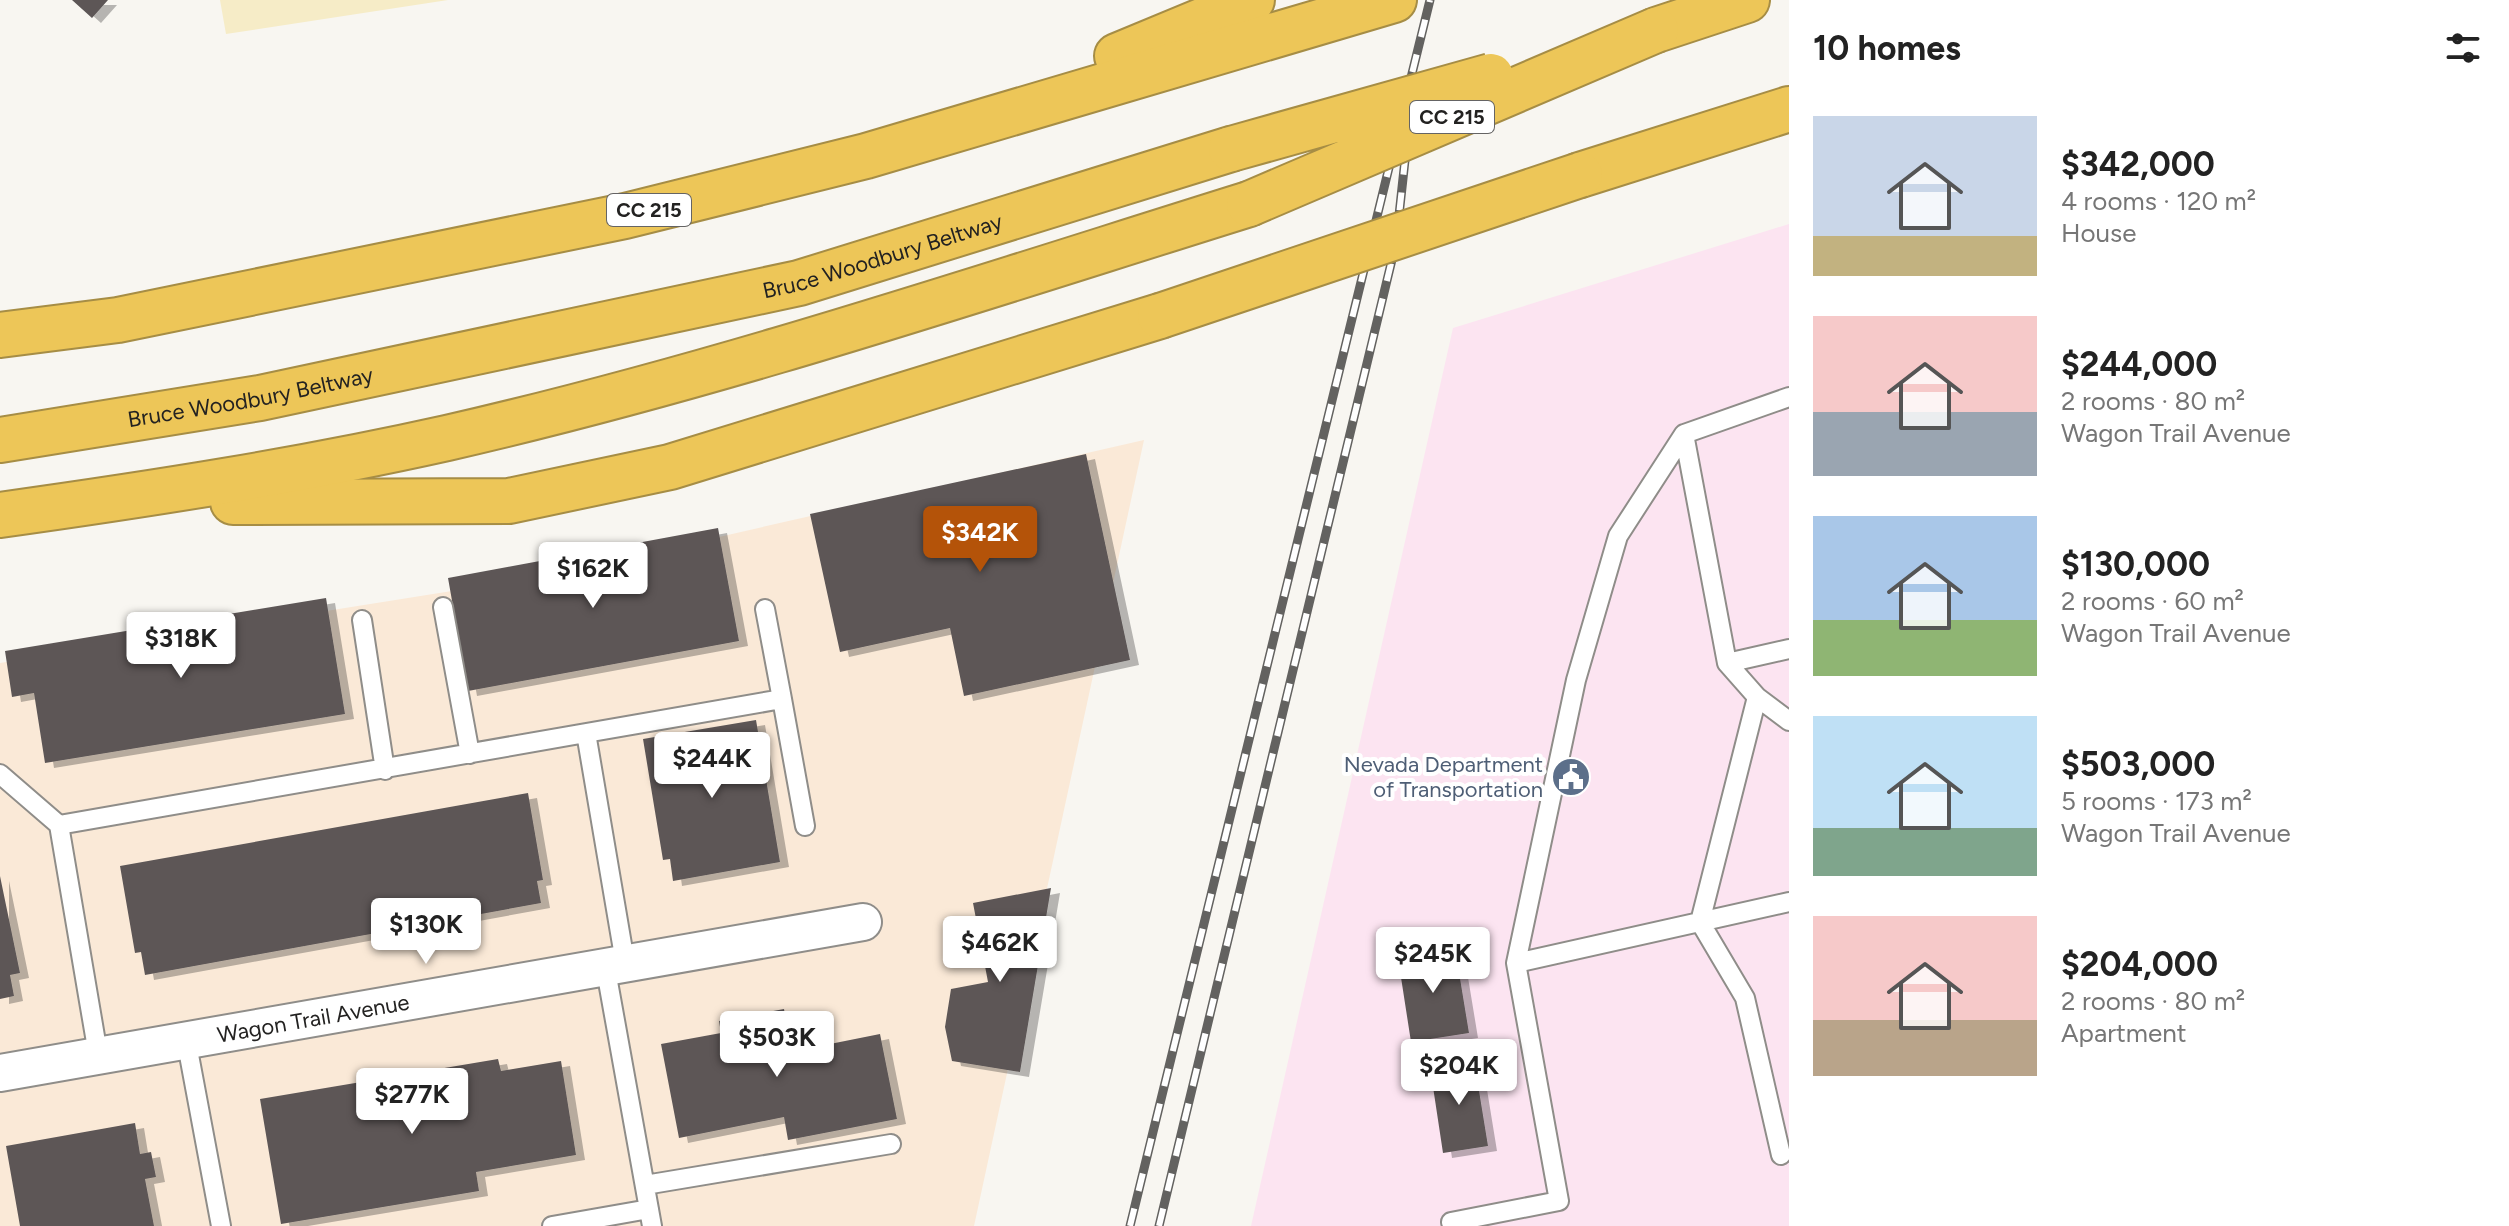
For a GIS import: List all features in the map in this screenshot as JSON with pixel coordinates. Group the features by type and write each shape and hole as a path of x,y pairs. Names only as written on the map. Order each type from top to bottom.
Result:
{"highway":[{"path":"946,132 1252,0"},
{"name":"CC 215","path":"0,335 118,320 625,216 866,156 1394,0"},
{"name":"Bruce Woodbury Beltway","path":"0,440 260,398 799,283 1231,149 1656,30 1747,0"},
{"name":"CC 215","path":"0,515 324,464 451,437 707,369 1249,204 1656,30"},
{"path":"93,502 509,501 670,467 1160,316 1580,175 1789,109"}],"street":[{"name":"Wagon Trail Avenue","path":"0,1073 863,922"}],"lane":[{"path":"1451,1222 1559,1201 1516,963 1576,680 1618,536 1684,434 1789,397"},
{"path":"1684,434 1727,663 1757,697 1789,721"},
{"path":"443,607 470,754"},
{"path":"765,609 805,826"},
{"path":"362,620 385,770"},
{"path":"1727,663 1789,649"},
{"path":"1757,697 1700,922 1745,998 1781,1155"},
{"path":"59,825 782,699"},
{"path":"552,1226 651,1217 586,733"},
{"path":"0,774 59,825 98,1054"},
{"path":"1516,963 1789,902"},
{"path":"186,1039 221,1226"},
{"path":"645,1185 891,1144"}],"shaded area":[{"name":"Nevada Department of Transportation","path":"1789,224 1789,1226 1251,1226 1453,328"},
{"path":"1144,440 974,1226 0,1226 0,663 552,575"}],"sand":[{"path":"220,0 448,0 226,34"}],"building":[{"path":"72,0 108,0 92,18"},
{"path":"1086,454 1130,660 964,696 950,628 840,652 810,514"},
{"path":"718,528 739,641 468,691 448,578"},
{"path":"326,598 345,714 45,763 34,693 12,697 5,651"},
{"path":"756,720 780,862 673,881 670,859 663,860 643,739"},
{"path":"528,793 543,880 537,881 541,903 145,975 141,952 135,953 120,866"},
{"path":"0,876 20,973 10,975 14,996 0,999"},
{"path":"1051,888 1020,1072 952,1061 945,1027 951,989 988,982 973,903"},
{"path":"1455,948 1469,1033 1411,1042 1398,958"},
{"path":"784,1009 787,1026 803,1023 806,1035 822,1031 825,1045 880,1034 897,1119 788,1140 784,1117 679,1138 661,1044 721,1033 719,1021"},
{"path":"498,1059 501,1071 561,1061 576,1155 476,1172 479,1191 281,1224 260,1099"},
{"path":"1474,1060 1488,1146 1443,1153 1430,1067"},
{"path":"135,1123 140,1154 151,1152 156,1177 145,1179 154,1226 20,1226 6,1146"}],"railway":[{"path":"1130,1226 1430,0"},
{"path":"1159,1226 1396,243 1409,123"}],"place":[{"name":"Nevada Department of Transportation","path":"1571,777"}]}
